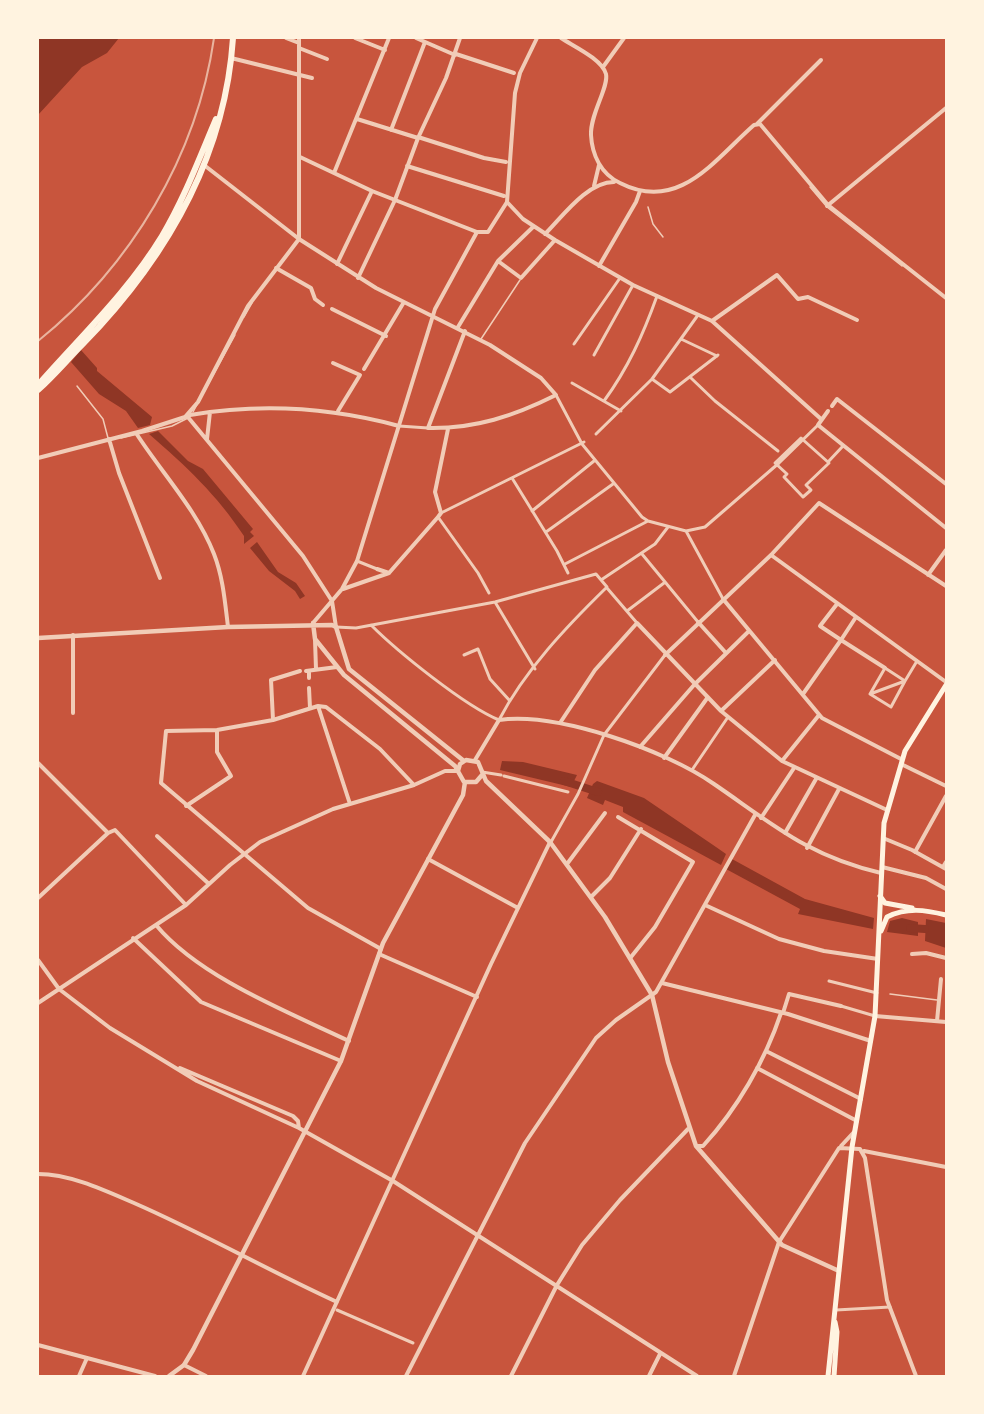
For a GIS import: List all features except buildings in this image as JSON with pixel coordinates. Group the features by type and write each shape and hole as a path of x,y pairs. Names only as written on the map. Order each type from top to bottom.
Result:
{"main road":[{"path":"38,390 141,278 166,241 205,167 222,107 233,38"},
{"path":"79,344 135,275 161,238 184,193 222,107"},
{"path":"38,385 68,356"},
{"path":"828,1377 852,1147 862,1100 877,993 881,933 879,895 882,838 887,810 901,761 946,683"},
{"path":"879,895 885,903 946,915"},
{"path":"881,933 885,920 890,916 918,909"},
{"path":"834,1377 837,1332 835,1322"}],"street":[{"path":"286,38 327,59"},
{"path":"355,38 385,50"},
{"path":"334,173 389,38"},
{"path":"416,38 456,54 517,73"},
{"path":"358,278 395,200 418,137 456,54 460,38"},
{"path":"300,157 372,191 477,232 488,232 506,198 507,162 517,73 537,38"},
{"path":"545,234 591,189 597,179 599,164 591,134 594,110 607,81 603,67 561,38"},
{"path":"570,44 574,38"},
{"path":"603,67 624,38"},
{"path":"391,130 425,42"},
{"path":"189,416 199,403 260,291 299,239 299,43"},
{"path":"231,58 312,78"},
{"path":"591,189 603,183 617,182 640,190 659,192 681,188 758,124 821,60"},
{"path":"827,206 946,108"},
{"path":"357,119 484,158 507,162"},
{"path":"758,124 827,206 946,298"},
{"path":"211,132 204,158 205,167 299,239 358,278 458,327 541,378 556,395 594,461 648,521 686,531 705,527 777,465 818,425 828,411"},
{"path":"599,164 617,182"},
{"path":"407,166 506,198 533,227 633,285 712,321 821,419"},
{"path":"599,266 640,190"},
{"path":"337,264 372,191"},
{"path":"458,327 498,261 533,227"},
{"path":"311,624 342,589 357,561 435,309 477,232"},
{"path":"498,261 521,278 555,240"},
{"path":"277,269 311,288 315,300 323,305"},
{"path":"712,321 777,274 798,300 808,297 857,320"},
{"path":"574,344 620,278"},
{"path":"594,355 633,285"},
{"path":"604,401 627,368 644,334 657,296"},
{"path":"364,369 386,336 404,302"},
{"path":"332,309 386,336"},
{"path":"596,434 652,379 699,314"},
{"path":"428,429 465,331"},
{"path":"652,379 670,392 718,356 681,339"},
{"path":"728,345 734,340"},
{"path":"333,363 360,375 338,411"},
{"path":"692,377 715,401 778,451"},
{"path":"572,383 621,411"},
{"path":"38,459 137,434 189,416 212,411 255,407 338,411 399,426 448,429 510,417 556,395"},
{"path":"832,406 837,399 946,484"},
{"path":"207,440 212,411"},
{"path":"189,416 303,556 332,601 346,664 464,761 475,760 481,765 482,773 550,842 591,897 631,957 652,995 668,1062 688,1129 696,1146 779,1242 790,1251 840,1270"},
{"path":"818,425 946,528"},
{"path":"448,429 435,492 440,515 483,579 489,593"},
{"path":"137,434 197,521 213,550 221,576 228,627"},
{"path":"777,465 775,463 801,438 828,462"},
{"path":"109,440 118,473 160,578"},
{"path":"342,589 389,573 440,515 583,443"},
{"path":"777,465 787,474 784,477 804,497 811,490 806,485 830,464 828,462 843,446"},
{"path":"532,511 594,461"},
{"path":"512,478 565,564 568,573"},
{"path":"546,532 613,484"},
{"path":"303,1377 550,842 578,794 604,735 665,655 771,555 818,503 946,586"},
{"path":"565,564 648,521"},
{"path":"601,580 658,542 668,527"},
{"path":"686,531 723,598 819,714 946,786"},
{"path":"928,575 946,550"},
{"path":"642,554 664,583 726,653"},
{"path":"771,555 946,683"},
{"path":"357,561 389,573"},
{"path":"38,638 311,624 356,628 495,602 596,574 606,589 694,685 721,711 782,761 816,779 887,810"},
{"path":"627,611 664,583"},
{"path":"475,760 510,700 581,612 606,589"},
{"path":"495,602 535,669"},
{"path":"837,604 820,626 905,681"},
{"path":"803,694 856,617"},
{"path":"560,723 595,670 637,623"},
{"path":"311,624 315,639 316,669"},
{"path":"371,625 486,715 499,720 527,718 560,723 640,747 691,770 807,848 845,864 926,878 946,889"},
{"path":"640,747 694,685 749,631"},
{"path":"73,635 73,712"},
{"path":"169,1377 184,1365 340,1061 380,951 464,793 465,782 441,753 342,672 315,639"},
{"path":"464,655 478,649 492,684 510,700"},
{"path":"721,711 774,660"},
{"path":"870,694 891,707 917,661"},
{"path":"309,678 307,671 346,664"},
{"path":"870,694 885,668"},
{"path":"273,720 271,680 300,671"},
{"path":"870,694 905,681"},
{"path":"309,688 310,708"},
{"path":"664,758 708,698"},
{"path":"318,706 350,804"},
{"path":"414,785 364,737 326,707 318,706 273,720 217,730 166,730 161,783 185,806 308,908 380,951 477,998"},
{"path":"782,761 819,714"},
{"path":"691,770 728,717"},
{"path":"185,806 231,776 217,752 217,730"},
{"path":"458,771 464,761"},
{"path":"38,763 108,833"},
{"path":"761,818 794,768"},
{"path":"38,1003 186,905 244,853 300,824 350,804 414,785 439,772 458,771"},
{"path":"482,773 502,775 568,792"},
{"path":"465,782 476,782 482,773"},
{"path":"785,833 816,779"},
{"path":"807,848 839,789"},
{"path":"915,852 946,796"},
{"path":"567,864 605,813"},
{"path":"406,1377 525,1143 585,1051 616,1020 652,995 662,983 729,857 755,815"},
{"path":"618,817 693,862 656,927 631,957"},
{"path":"591,897 610,878 641,829"},
{"path":"38,898 108,833 115,830 186,905"},
{"path":"157,836 209,884"},
{"path":"882,838 945,868 946,862"},
{"path":"428,859 518,908"},
{"path":"705,905 779,939 824,951 879,960"},
{"path":"156,925 169,940 203,967 349,1041"},
{"path":"133,938 201,1002 340,1061"},
{"path":"912,954 926,953 946,958"},
{"path":"38,960 59,988 110,1028 197,1081 299,1128 393,1181 697,1377"},
{"path":"937,1021 941,979"},
{"path":"829,981 877,993"},
{"path":"662,983 782,1013 871,1041"},
{"path":"696,1146 703,1146 717,1130 757,1068 789,994 874,1016 946,1022"},
{"path":"766,1051 862,1100"},
{"path":"170,1065 201,1075 293,1116 298,1121 299,1128"},
{"path":"757,1068 857,1121"},
{"path":"510,1377 557,1285 582,1245 688,1129"},
{"path":"734,1377 779,1242 840,1147 855,1132"},
{"path":"840,1147 852,1147 946,1167"},
{"path":"863,1151 890,1307 916,1377"},
{"path":"38,1174 58,1175 116,1196 337,1302"},
{"path":"836,1310 890,1307"},
{"path":"337,1310 413,1343"},
{"path":"38,1345 155,1377"},
{"path":"649,1377 660,1354"},
{"path":"79,1377 87,1358"},
{"path":"184,1365 206,1377"}],"lane":[{"path":"827,206 873,245 927,282"},
{"path":"648,207 651,221 663,237"},
{"path":"481,340 521,278"},
{"path":"77,386 103,419 109,440"},
{"path":"890,994 939,1001"}],"shaded area":[{"path":"38,38 119,38 107,53 82,67 38,115"},
{"path":"81,350 97,368 97,371 152,417 150,425 138,428 126,411 99,394 71,362"},
{"path":"158,431 188,461 203,469 253,529 250,532 254,536 244,544 244,536 212,494 149,434"},
{"path":"257,542 278,572 296,583 305,596 300,599 295,591 269,571 250,548"},
{"path":"502,761 523,762 577,775 571,787 500,770"},
{"path":"597,781 644,798 726,854 721,865 623,812 623,807 605,800 603,805 587,798 593,784"},
{"path":"732,859 805,899 874,918 873,929 798,914 800,909 726,869"},
{"path":"902,918 918,922 918,936 887,932 890,921"},
{"path":"926,919 946,923 946,948 925,941"}],"waterway":[{"path":"564,781 598,792"},
{"path":"910,928 925,929"}],"railway":[{"path":"38,341 72,311 102,279 130,243 154,206 175,166 192,125 205,82 214,38"}]}
